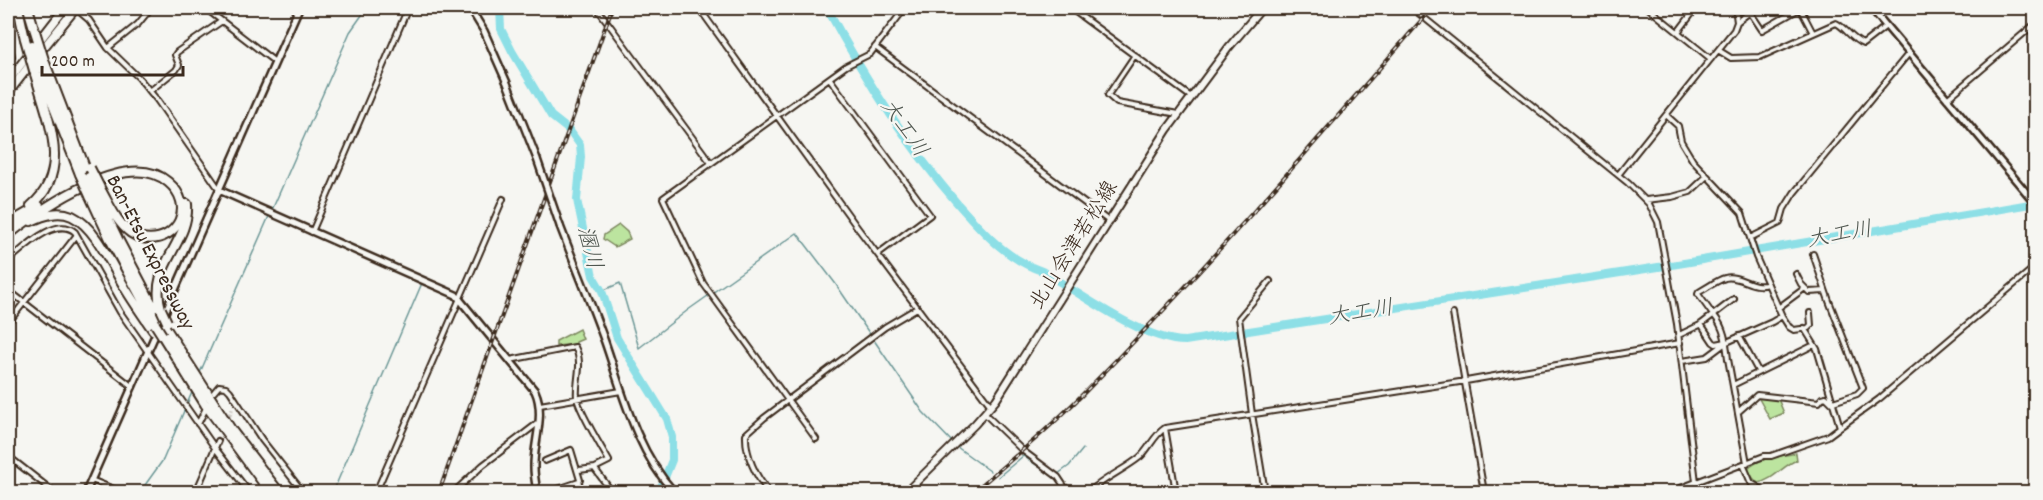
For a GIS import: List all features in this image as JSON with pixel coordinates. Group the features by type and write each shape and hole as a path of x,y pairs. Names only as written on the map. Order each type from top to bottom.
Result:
{"highway":[{"name":"Ban-Etsu Expressway","path":"19,8 27,38 65,120 85,171"},
{"name":"Ban-Etsu Expressway","path":"28,8 34,28 40,69 55,114 118,239 160,312 163,331"},
{"path":"8,79 65,8"},
{"path":"8,93 75,8"},
{"path":"8,235 13,225 43,195 51,182 55,167 53,139 40,69"},
{"path":"13,225 63,193 121,169 150,168 164,173 181,188 187,210 182,231 159,278 160,312"},
{"path":"13,225 63,197 99,181 134,172 150,172 171,184 180,196 181,217 175,228 163,237 149,240 129,232 96,194 85,171"},
{"name":"Ban-Etsu Expressway","path":"96,194 111,241 154,327"},
{"path":"13,225 51,214 69,215 83,224 100,245 128,294 154,327 163,331 181,360"},
{"path":"163,331 181,360"},
{"name":"Ban-Etsu Expressway","path":"181,360 198,392 208,401 279,492"},
{"name":"Ban-Etsu Expressway","path":"181,360 270,492"}],"main road":[{"name":"北山会津若松線","path":"906,492 992,406 1064,296 1158,143 1191,97 1262,8"}],"street":[{"path":"75,8 89,20 108,48 150,91 219,190 460,298 535,391 540,405 533,466 537,492"},
{"path":"108,48 138,24 151,8"},
{"path":"206,8 275,62"},
{"path":"86,492 299,8"},
{"path":"312,232 408,8"},
{"path":"471,8 507,83 537,159 638,436 672,491"},
{"path":"597,8 711,163"},
{"path":"699,8 857,227 879,253 917,308 992,406"},
{"path":"816,439 703,283 663,198 852,63 870,54 905,8"},
{"path":"1070,8 1191,97"},
{"path":"1412,8 1618,175 1645,200 1658,222 1679,335 1696,482 1700,492"},
{"path":"1648,8 1711,59"},
{"path":"1678,32 1694,8"},
{"path":"1618,175 1734,30 1737,22 1735,8"},
{"path":"1737,22 1755,8"},
{"path":"1750,12 1762,30 1801,8 1813,33"},
{"path":"1871,8 2036,204"},
{"path":"150,91 176,70 179,65 175,55 177,52 222,21"},
{"path":"1718,50 1731,58 1760,57 1838,23 1851,38 1863,44 1886,26"},
{"path":"1947,99 2036,23"},
{"path":"8,37 12,57"},
{"path":"875,48 1110,222"},
{"path":"1750,238 1780,223 1784,209 1794,194 1909,53"},
{"path":"1135,55 1107,95 1118,103 1179,114"},
{"path":"830,79 930,215 879,253"},
{"path":"1666,115 1678,126 1683,146 1707,176 1742,213 1778,308 1792,330 1811,325 1810,313"},
{"path":"1645,200 1690,192 1707,176"},
{"path":"2026,193 2036,192"},
{"path":"376,492 503,199"},
{"path":"8,261 54,228 59,226 71,228 120,312 215,448 249,492"},
{"path":"8,323 76,236"},
{"path":"1813,254 1863,388 1857,394 1833,403"},
{"path":"1670,492 1745,463 1812,442 1840,428 1879,399 2036,266"},
{"path":"1796,274 1805,288 1813,293 1826,291"},
{"path":"1766,492 1751,483 1745,463 1727,342 1720,322 1698,294 1723,278 1729,277 1760,286 1768,284"},
{"path":"1265,492 1239,318 1270,281"},
{"path":"1778,308 1805,288"},
{"path":"8,290 133,387"},
{"path":"1679,335 1701,324 1734,299"},
{"path":"769,492 754,470 747,448 746,434 855,349 885,327 917,308"},
{"path":"1453,314 1484,492"},
{"path":"1682,361 1707,357 1727,342 1782,316"},
{"path":"1701,324 1713,342 1716,344 1727,342"},
{"path":"1804,328 1817,349 1840,428"},
{"path":"1739,336 1758,371"},
{"path":"1089,492 1126,468 1148,450 1160,431 1165,428 1466,381 1680,343"},
{"path":"1733,385 1814,345"},
{"path":"510,360 575,347 578,352 580,374 577,399 609,461 595,468 579,470"},
{"path":"198,424 208,401 219,386 226,387 262,440 303,492"},
{"path":"540,405 621,391"},
{"path":"1738,412 1757,395 1819,402 1826,397 1833,403"},
{"path":"232,409 236,401"},
{"path":"985,414 1022,450 1056,476 1068,492"},
{"path":"454,492 483,465 538,423"},
{"path":"1165,428 1176,492"},
{"path":"196,492 218,441"},
{"path":"545,461 571,450 579,470 579,482 549,492"},
{"path":"8,456 54,492"},
{"path":"595,468 612,492"},
{"path":"91,480 121,492"},
{"path":"568,486 570,492"}],"green space":[{"path":"619,225 627,232 630,239 615,247 603,239 604,235"},
{"path":"579,329 583,339 576,344 556,346 556,341"},
{"path":"1758,397 1778,399 1784,413 1770,419"},
{"path":"1796,453 1797,460 1774,476 1758,483 1748,469 1764,460"}],"waterway":[{"path":"272,210 350,32 367,8"},
{"name":"溷川","path":"500,8 501,29 512,51 551,116 570,131 580,145 577,200 593,276 602,291 617,338 667,419 672,437 672,460 659,492"},
{"name":"大工川","path":"827,8 871,84 903,133 938,180 985,233 1017,259 1042,271 1112,314 1150,333 1169,339 1185,341 1684,263 2036,203"},
{"path":"199,375 270,214"},
{"path":"270,216 422,283 333,492"},
{"path":"602,291 620,283 639,348 688,310 797,233 835,283 923,412 954,444"},
{"path":"140,492 163,460 193,390"},
{"path":"957,447 990,471"},
{"path":"1058,474 1069,466 1083,449"},
{"path":"998,477 1023,456 1054,477"}],"tunnel":[{"path":"227,422 232,409"}],"railway":[{"path":"439,492 612,8"},
{"path":"973,492 1058,418 1130,346 1262,203 1432,8"}]}
